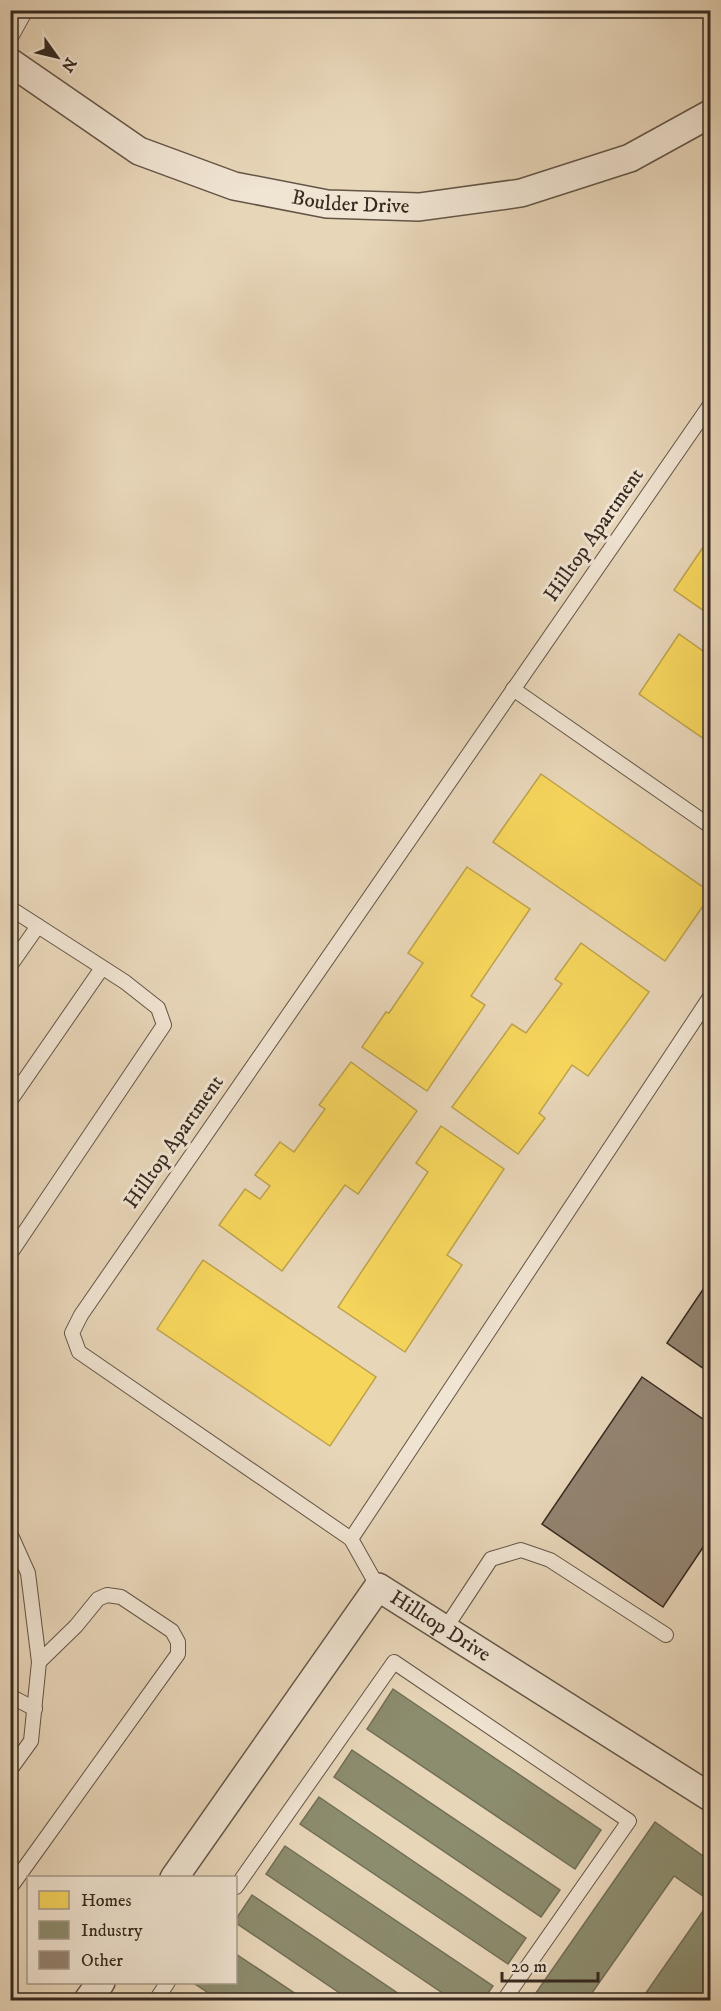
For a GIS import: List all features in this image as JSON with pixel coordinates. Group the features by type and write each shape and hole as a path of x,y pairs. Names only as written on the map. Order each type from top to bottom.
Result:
{"street":[{"name":"Boulder Drive","path":"10,62 138,151 234,186 327,204 419,207 521,193 630,158 711,114"},
{"name":"Hilltop Drive","path":"175,1876 378,1587 711,1797"},
{"path":"88,2001 100,1984"}],"lane":[{"path":"10,39 26,10"},
{"name":"Hilltop Apartment","path":"378,1587 351,1539 79,1352 72,1333 87,1305 711,405"},
{"path":"513,689 711,826"},
{"path":"10,908 158,1008 164,1025 10,1254"},
{"path":"10,966 38,926"},
{"path":"10,1101 102,968"},
{"path":"351,1539 711,998"},
{"path":"10,1533 28,1573 39,1662 31,1741 10,1770"},
{"path":"445,1629 491,1558 521,1551 550,1560 666,1635"},
{"path":"10,1888 178,1654 178,1642 172,1631 121,1596 107,1594 98,1599 76,1626 39,1662"},
{"path":"237,1886 393,1662 629,1821 504,2001"},
{"path":"10,1696 35,1709"},
{"path":"156,2001 167,1984"}],"building: Homes":[{"path":"710,537 710,615 674,590"},
{"path":"679,634 710,656 710,743 639,694"},
{"path":"541,774 710,892 710,896 665,961 493,842"},
{"path":"467,867 530,909 471,996 485,1005 427,1091 362,1047 386,1012 389,1013 423,963 408,953"},
{"path":"581,943 649,992 588,1076 572,1065 539,1113 545,1118 518,1154 452,1107 512,1024 526,1033 562,984 555,979"},
{"path":"351,1062 417,1111 358,1194 345,1185 282,1271 219,1225 245,1189 260,1199 270,1186 255,1175 280,1142 294,1152 325,1109 319,1105"},
{"path":"441,1126 504,1169 447,1255 462,1265 405,1352 338,1307 428,1172 416,1163"},
{"path":"203,1260 376,1377 330,1446 157,1329"}],"building: Industry":[{"path":"393,1689 601,1830 575,1869 367,1729"},
{"path":"352,1750 560,1890 541,1917 334,1777"},
{"path":"319,1797 526,1938 508,1964 300,1824"},
{"path":"655,1822 710,1861 710,1901 674,1876 587,2000 531,2000"},
{"path":"285,1846 493,1986 483,2000 453,2000 266,1874"},
{"path":"252,1895 408,2000 350,2000 237,1924 237,1918"},
{"path":"710,1901 710,1992 705,2000 641,2000"},
{"path":"237,1955 305,2000 219,2000 195,1984 237,1984"}],"building: Other":[{"path":"710,1279 710,1373 667,1343"},
{"path":"642,1377 710,1424 710,1537 663,1607 542,1524"}]}
